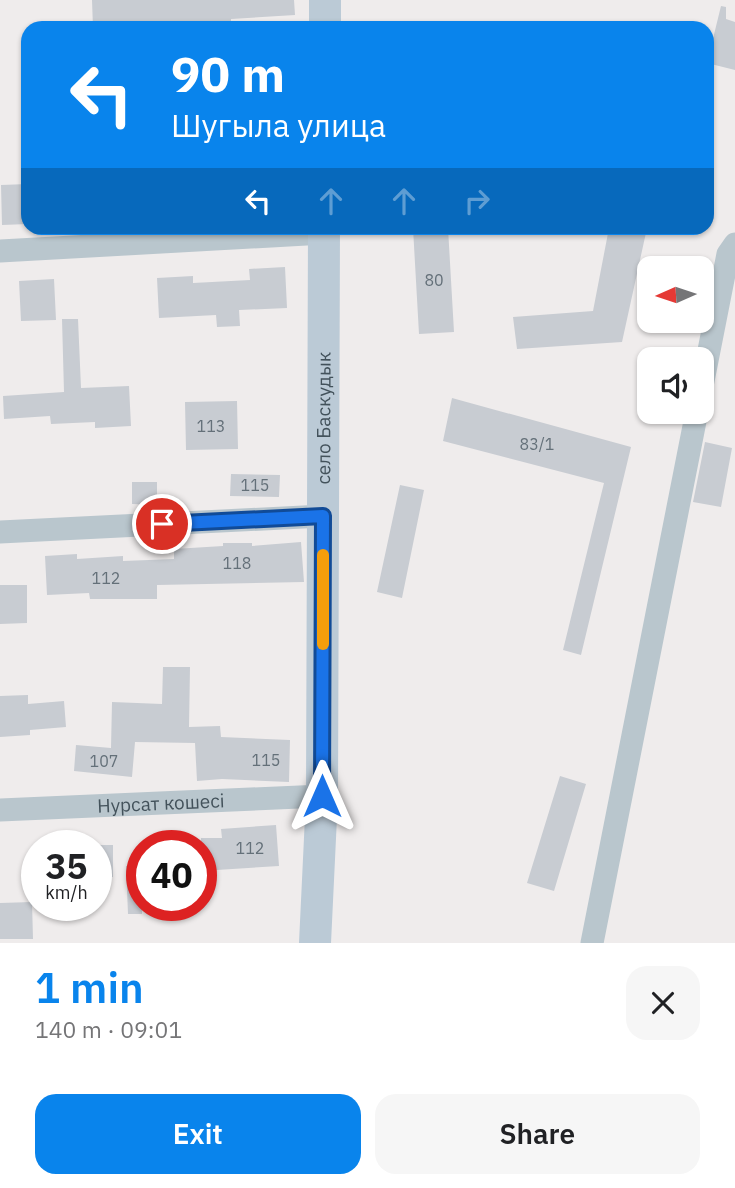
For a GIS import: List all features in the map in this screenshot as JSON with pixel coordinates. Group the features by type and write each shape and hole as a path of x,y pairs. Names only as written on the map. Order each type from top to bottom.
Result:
{"street":[{"path":"325,0 325,21"},
{"path":"0,251 247,235"},
{"name":"село Баскудык","path":"315,943 322,796 324,235"},
{"path":"710,347 728,254 735,244"},
{"path":"592,943 694,424"},
{"path":"0,532 323,516"},
{"name":"Нурсат кошесi","path":"0,810 322,796"}],"building":[{"path":"92,0 294,0 295,15 231,21 93,21"},
{"path":"721,6 726,7 726,19 735,22 735,70 714,65 714,34"},
{"path":"21,184 21,224 2,225 1,185"},
{"path":"413,235 448,235 454,332 419,334"},
{"path":"608,235 645,235 641,256 637,256 637,274 622,342 517,349 513,317 593,311"},
{"path":"285,267 287,308 239,310 240,326 217,327 216,315 159,318 157,278 193,276 193,283 250,280 249,269"},
{"path":"54,279 56,320 21,321 19,281"},
{"path":"62,319 78,319 81,388 129,386 131,426 95,428 95,422 51,424 50,416 4,419 3,396 64,392"},
{"path":"452,398 631,447 581,655 563,650 604,483 443,441"},
{"path":"237,401 238,449 186,450 185,402"},
{"path":"705,442 732,448 721,507 693,502"},
{"path":"231,474 280,475 279,497 230,496"},
{"path":"132,482 157,482 157,505 132,504"},
{"path":"400,485 424,490 402,598 377,592"},
{"path":"301,542 304,582 157,585 157,599 90,599 89,593 47,595 45,556 77,554 77,559 123,556 123,561 174,559 174,549 223,546 223,543 252,543 252,546"},
{"path":"0,585 27,585 27,623 0,624"},
{"path":"163,667 190,667 189,727 220,726 221,737 290,740 289,782 222,779 197,781 195,743 135,742 132,777 74,771 76,745 111,748 112,702 162,704"},
{"path":"28,695 28,704 64,701 66,727 30,730 30,735 0,737 0,696"},
{"path":"560,776 586,784 554,891 527,883"},
{"path":"276,825 279,866 217,870 217,838 222,838 221,829"},
{"path":"112,845 113,845 112,877"},
{"path":"21,902 21,921 33,921 33,939 0,939 0,903"}],"slow traffic":[{"path":"323,555 323,644"}],"route":[{"path":"162,524 323,516 322,796"}]}
